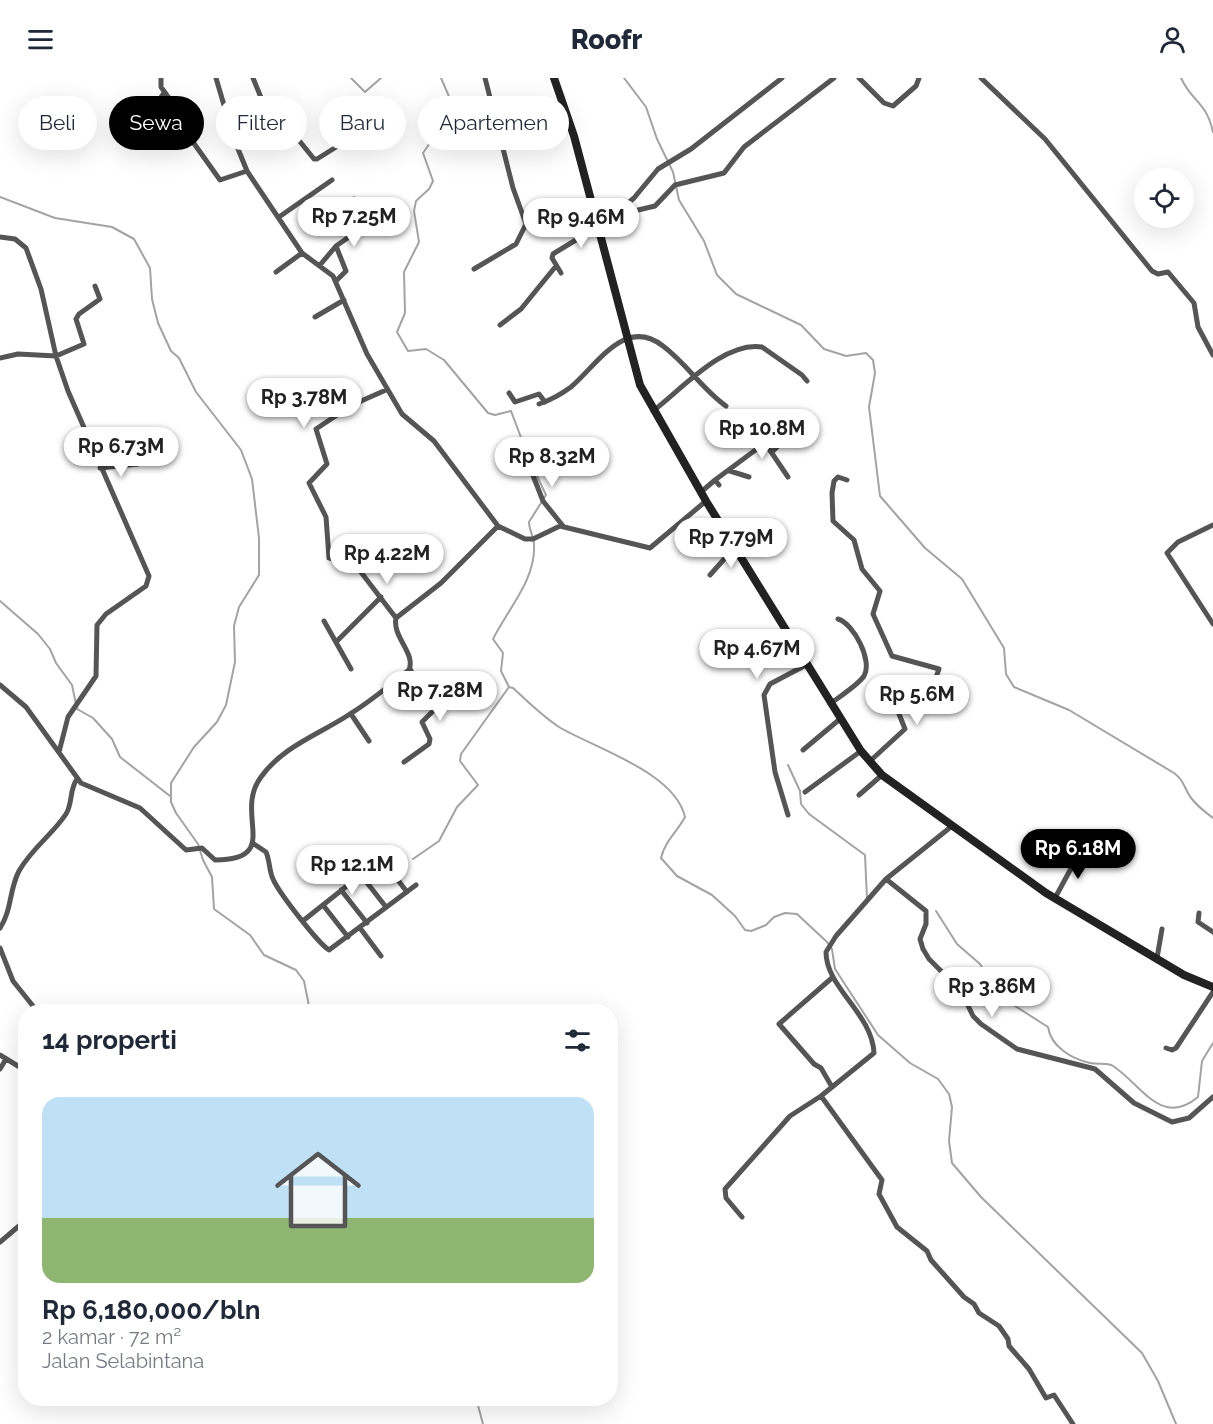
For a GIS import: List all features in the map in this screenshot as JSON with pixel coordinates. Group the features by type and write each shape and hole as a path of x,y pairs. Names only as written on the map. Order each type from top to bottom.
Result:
{"street":[{"path":"161,78 164,93 181,115 183,128 220,180 247,171"},
{"path":"216,78 234,139 247,171 302,253 331,273 367,354 386,390 406,420 434,441 498,526 525,539 537,537 553,527 563,526 650,548 706,501"},
{"path":"253,78 264,105 293,133 314,159 332,150"},
{"path":"485,78 490,96"},
{"path":"554,78 574,136 638,379 653,411 706,501 830,704 869,762 882,775 1055,898 1213,988 1176,1048 1172,1050 1166,1048"},
{"path":"561,273 552,255 599,227 634,198 658,169 691,149 782,78"},
{"path":"601,237 634,211 655,206 675,186 728,170 744,147 834,78"},
{"path":"860,78 891,106 896,105 916,86 919,78"},
{"path":"981,78 1051,147 1149,268 1158,274 1166,272 1175,277 1196,306 1198,327 1213,355"},
{"path":"503,150 518,205 526,224"},
{"path":"279,217 332,180"},
{"path":"320,266 336,246 349,237 341,221 354,199"},
{"path":"474,269 516,244 526,224 547,212 591,201"},
{"path":"0,237 15,239 26,248 41,290 56,356 100,468 131,531 149,582 106,614 97,625 96,676 68,717 59,752"},
{"path":"336,246 346,270 336,281"},
{"path":"276,272 302,253"},
{"path":"500,325 521,309 556,266"},
{"path":"0,358 18,354 56,356 85,342 76,319 79,314 100,299 95,286"},
{"path":"315,316 344,300"},
{"path":"539,404 571,387 609,349 627,337 643,336 659,342 726,406"},
{"path":"653,411 722,355 756,346 779,358 807,381"},
{"path":"344,553 335,560 329,558 326,517 309,483 327,464 316,429 352,405 386,390"},
{"path":"509,393 515,402 539,394 545,402"},
{"path":"772,452 777,447 774,439"},
{"path":"701,492 717,483 765,444 788,477"},
{"path":"523,450 543,501 563,526"},
{"path":"100,468 138,464"},
{"path":"730,471 749,477"},
{"path":"847,480 840,477 834,481 832,518 837,526 854,540 862,569 880,591 873,614 889,650 898,659 939,669 935,680 916,692 897,709 905,729 869,762"},
{"path":"1213,525 1169,548 1167,555 1213,624"},
{"path":"396,618 441,583 498,526"},
{"path":"710,575 735,547"},
{"path":"357,567 396,618 395,628 410,659 410,669 434,710 422,722 430,739 429,744 404,762"},
{"path":"336,642 381,597"},
{"path":"830,704 863,677 866,668 853,628 838,619"},
{"path":"324,621 351,669"},
{"path":"788,815 776,772 764,695 770,684 807,664"},
{"path":"0,685 26,707 83,785 147,812 186,850 202,848 218,860 246,853 254,844 250,805 253,789 261,776 294,746 351,714 410,669"},
{"path":"916,681 919,686 916,692"},
{"path":"351,714 369,741"},
{"path":"803,750 840,719"},
{"path":"805,792 861,751"},
{"path":"859,795 882,775"},
{"path":"0,928 9,911 18,873 31,853 67,811 72,787 77,779"},
{"path":"742,1217 726,1198 725,1189 790,1116 821,1096 875,1051 858,1010 833,977 826,960 829,946 886,879 952,826"},
{"path":"254,844 265,850 276,886 329,950 416,885"},
{"path":"1055,898 1081,850"},
{"path":"304,920 383,856 407,892"},
{"path":"361,875 386,908"},
{"path":"886,879 926,911 926,924 920,939 925,955 961,991 973,1016 1002,1041 1017,1049 1095,1069 1134,1103 1172,1122 1189,1118 1213,1097"},
{"path":"341,890 367,923"},
{"path":"323,905 348,937"},
{"path":"1199,913 1198,922 1213,932"},
{"path":"360,928 381,956"},
{"path":"1157,958 1162,929"},
{"path":"0,948 13,981 31,1004"},
{"path":"832,1087 821,1068 814,1064 778,1024 833,977"},
{"path":"0,1055 18,1066"},
{"path":"0,1070 6,1059"},
{"path":"821,1096 882,1180 879,1194 897,1227 927,1251 931,1260 949,1278 962,1296 974,1304 979,1313 999,1326 1008,1339 1009,1346 1031,1371 1041,1392 1046,1398 1053,1395 1073,1424"},
{"path":"0,1242 18,1227"}],"waterway":[{"path":"351,78 365,92 381,78"},
{"path":"441,78 454,108 423,153 433,181 429,189 416,201 414,211 419,242 404,272 405,313 397,332 408,351 426,349 444,360 488,413 495,415 511,411 525,448"},
{"path":"624,78 646,107 657,139 673,172 679,200 704,241 717,275 736,294 801,325 824,349 846,356 866,353 873,360 875,373 869,407 880,496 925,548 962,579 1004,648 1006,674 1014,687 1069,710 1174,773 1199,807 1213,818"},
{"path":"1181,78 1207,114 1213,132"},
{"path":"0,197 55,218 112,227 134,239 150,268 152,299 158,323 171,351 179,358 196,392 241,450 252,479 259,538 259,575 239,607 234,626 235,662 226,705 217,722 194,747 171,783 171,802 198,844 212,877 214,909 250,935 264,955 296,970 304,981 309,1004"},
{"path":"509,687 501,671 503,653 493,639 520,594 531,570 534,545 529,522 546,495 529,459"},
{"path":"0,601 38,634 50,649 56,663 72,685 77,709 93,718 112,739 120,757 170,796"},
{"path":"509,687 559,727 631,763 666,787 678,801 685,817 668,842 661,858 677,876 712,895 735,916 745,930 751,931 766,925 774,917 785,913 797,914 827,942 832,949 835,969 878,1035 910,1063 938,1079 949,1094 952,1107 949,1141 952,1163 981,1197 1142,1353 1158,1381 1176,1424"},
{"path":"413,859 439,841 457,807 478,785 460,761 461,754 509,687"},
{"path":"788,765 800,791 801,804 809,814 865,855 867,899"},
{"path":"936,911 957,944 980,964 1001,997 1048,1027 1053,1040 1063,1051 1083,1061 1113,1066 1142,1092 1162,1106 1173,1108 1185,1105 1198,1097 1202,1061 1213,1043"},
{"path":"478,1406 483,1424"}]}
